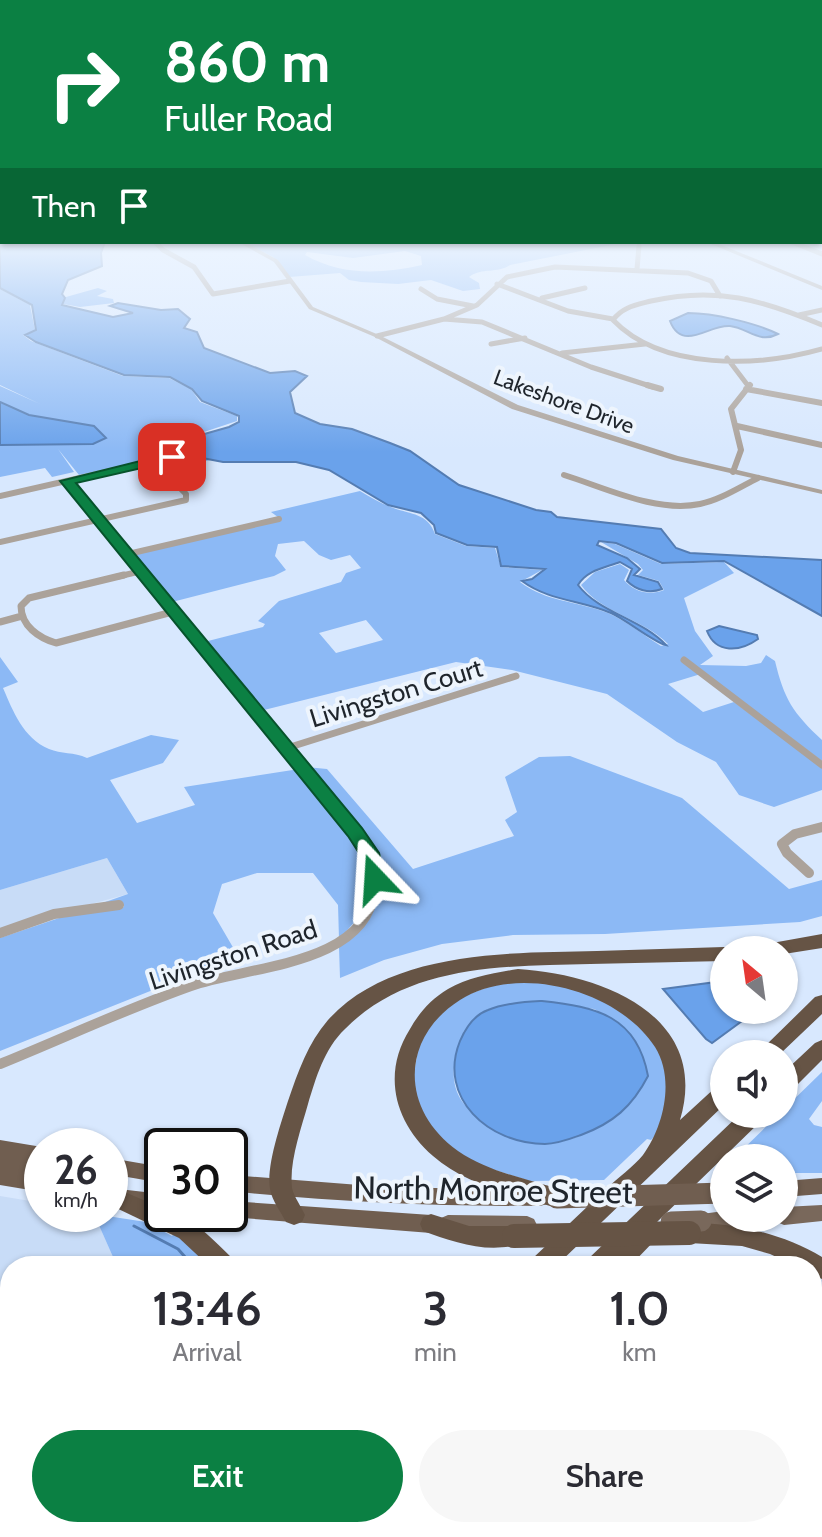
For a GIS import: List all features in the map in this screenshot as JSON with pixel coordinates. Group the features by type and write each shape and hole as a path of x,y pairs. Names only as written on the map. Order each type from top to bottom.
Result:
{"highway":[{"path":"798,945 822,941"},
{"path":"294,1215 281,1189 303,1076 314,1054 346,1015 382,991 411,977 470,962 710,954"},
{"path":"557,1198 495,1180 464,1166 430,1138 408,1103 403,1079 406,1054 415,1033 445,1000 486,981 539,976 595,988 636,1012 665,1045 677,1078 677,1102 652,1158"},
{"path":"782,1040 822,1002"},
{"path":"798,1071 822,1048"},
{"path":"550,1256 710,1105"},
{"path":"606,1256 739,1128"},
{"path":"0,1148 24,1152"},
{"path":"624,1256 698,1182 707,1159"},
{"path":"0,1164 24,1168"},
{"path":"0,1177 24,1181"},
{"name":"North Monroe Street","path":"248,1185 441,1198 710,1193"},
{"path":"798,1188 822,1186"},
{"path":"128,1204 187,1231 214,1256"},
{"name":"North Monroe Street","path":"248,1211 431,1224"},
{"path":"431,1224 469,1236 521,1230 645,1234 695,1227 757,1239 799,1256"}],"main road":[{"path":"798,1215 822,1213"},
{"name":"North Monroe Street","path":"521,1230 710,1225"}],"street":[{"name":"Lakeshore Drive","path":"313,309 377,336 526,411 653,452 822,492"},
{"path":"377,336 444,319 468,309"},
{"path":"562,309 574,315 613,319 624,333 645,344 691,356 789,357 822,349"},
{"path":"613,319 619,311 626,309"},
{"path":"780,309 822,325"},
{"path":"798,315 822,310"},
{"path":"444,319 485,322 661,389"},
{"path":"491,344 525,338"},
{"path":"561,353 645,344"},
{"path":"727,358 750,383 732,406 741,461 733,472"},
{"path":"746,389 822,403"},
{"path":"737,426 822,445"},
{"path":"0,496 172,457"},
{"path":"0,542 187,499 153,461"},
{"path":"564,475 666,503 687,505 705,502 758,478"},
{"name":"Livingston Road","path":"0,1064 204,981 319,952 340,942 356,929 368,911 374,891 373,862 355,832 67,481"},
{"path":"128,554 279,519"},
{"path":"142,571 29,598 21,606 22,616 35,636 47,642 66,641 176,611"},
{"path":"0,622 22,616"},
{"path":"684,660 822,765"},
{"name":"Livingston Court","path":"287,748 516,676"},
{"path":"809,873 787,853 782,844 795,834 822,827"},
{"path":"0,933 54,914 119,905"}],"shaded area":[{"path":"0,309 31,309 35,330 23,335 31,341 123,376 169,378 191,389 200,402 237,416 237,421 174,442 184,453 210,460 166,470 154,459 79,475 58,449 74,472 52,477 45,468 0,477 0,386 40,404 0,385"},
{"path":"33,309 78,309 113,317 133,313 119,309 178,309 190,319 184,328 197,332 204,348 270,373 295,371 307,376 290,392 295,413 320,424 352,429 410,451 459,485 551,512 557,517 661,529 676,548 690,553 822,560 822,616 724,561 662,563 616,543 599,541 597,545 627,558 640,569 634,575 658,582 662,589 648,591 634,587 627,581 632,569 620,562 591,573 578,585 597,603 645,629 666,645 611,613 543,593 522,581 532,579 545,569 501,566 497,547 467,545 436,533 434,525 421,513 388,505 329,470 296,462 223,462 187,455 176,442 229,427 239,422 239,416 202,401 192,389 170,377 124,375 25,335 36,330"},
{"path":"688,313 734,319 778,334 759,336 730,326 684,336 676,332 670,321"},
{"path":"0,402 29,415 94,426 106,438 93,444 0,445"},
{"path":"360,491 423,518 435,534 466,546 495,548 501,567 542,570 520,582 540,594 608,613 661,646 668,644 647,628 600,603 581,585 595,572 620,564 629,570 624,580 637,590 648,593 664,590 659,581 638,575 643,570 638,564 601,542 615,544 661,564 724,562 734,573 684,598 695,631 713,656 700,665 746,666 761,663 766,655 775,661 791,705 822,740 822,761 704,673 668,684 703,712 734,702 822,767 822,790 774,807 739,795 716,762 677,742 607,694 512,670 456,662 264,710 204,642 263,627 265,624 258,621 279,601 341,582 346,573 361,568 350,555 331,560 319,555 304,541 278,544 275,556 286,570 274,576 172,602 132,554 282,520 271,512","holes":["366,620 383,640 336,653 319,633"]},
{"path":"719,626 757,635 758,639 736,648 722,647 707,631"},
{"path":"0,657 18,682 3,688 15,715 32,738 49,749 87,758 151,735 179,740 163,763 110,780 137,823 195,805 184,787 299,769 349,829 361,850 368,871 368,893 359,915 339,939 338,905 313,873 257,873 222,884 213,913 238,956 0,1051 0,938 68,915 124,907 121,901 94,906 128,894 107,858 0,890"},
{"path":"570,756 682,798 789,889 822,880 822,916 800,922 605,934 513,935 442,944 384,960 340,978 339,947 358,932 372,911 378,890 377,870 361,833 306,767 327,769 413,869 514,836 505,820 517,812 505,777 539,757"},
{"path":"107,858 128,894 0,929 0,890"},
{"path":"535,980 588,989 654,1035 671,1075 660,1131 651,1140 647,1139 604,1180 530,1181 469,1162 431,1129 411,1089 421,1034 458,998 497,984","holes":["542,1001 594,1009 618,1022 577,1137 550,1144 521,1140 482,1121 463,1102 457,1092 454,1068 464,1031"]},
{"path":"710,983 710,1024 738,1024 710,1042 663,989"},
{"path":"542,1001 580,1007 612,1018 635,1040 648,1076 628,1105 603,1125 581,1135 545,1144 505,1136 473,1114 462,1099 456,1081 455,1062 462,1036 479,1015 501,1006"},
{"path":"822,1072 822,1101 809,1119 814,1125 822,1127 822,1173 798,1173 798,1144 748,1144 765,1128 798,1128 798,1095"},
{"path":"0,1196 24,1200 24,1232 102,1232 113,1256 0,1256"},
{"path":"128,1219 144,1222 144,1232 165,1232 172,1236 178,1232 207,1256 113,1256 102,1232 128,1232"}],"waterway":[{"path":"134,1226 178,1249 184,1256"}],"route":[{"path":"172,457 67,481 355,832 369,853 375,879"}]}
